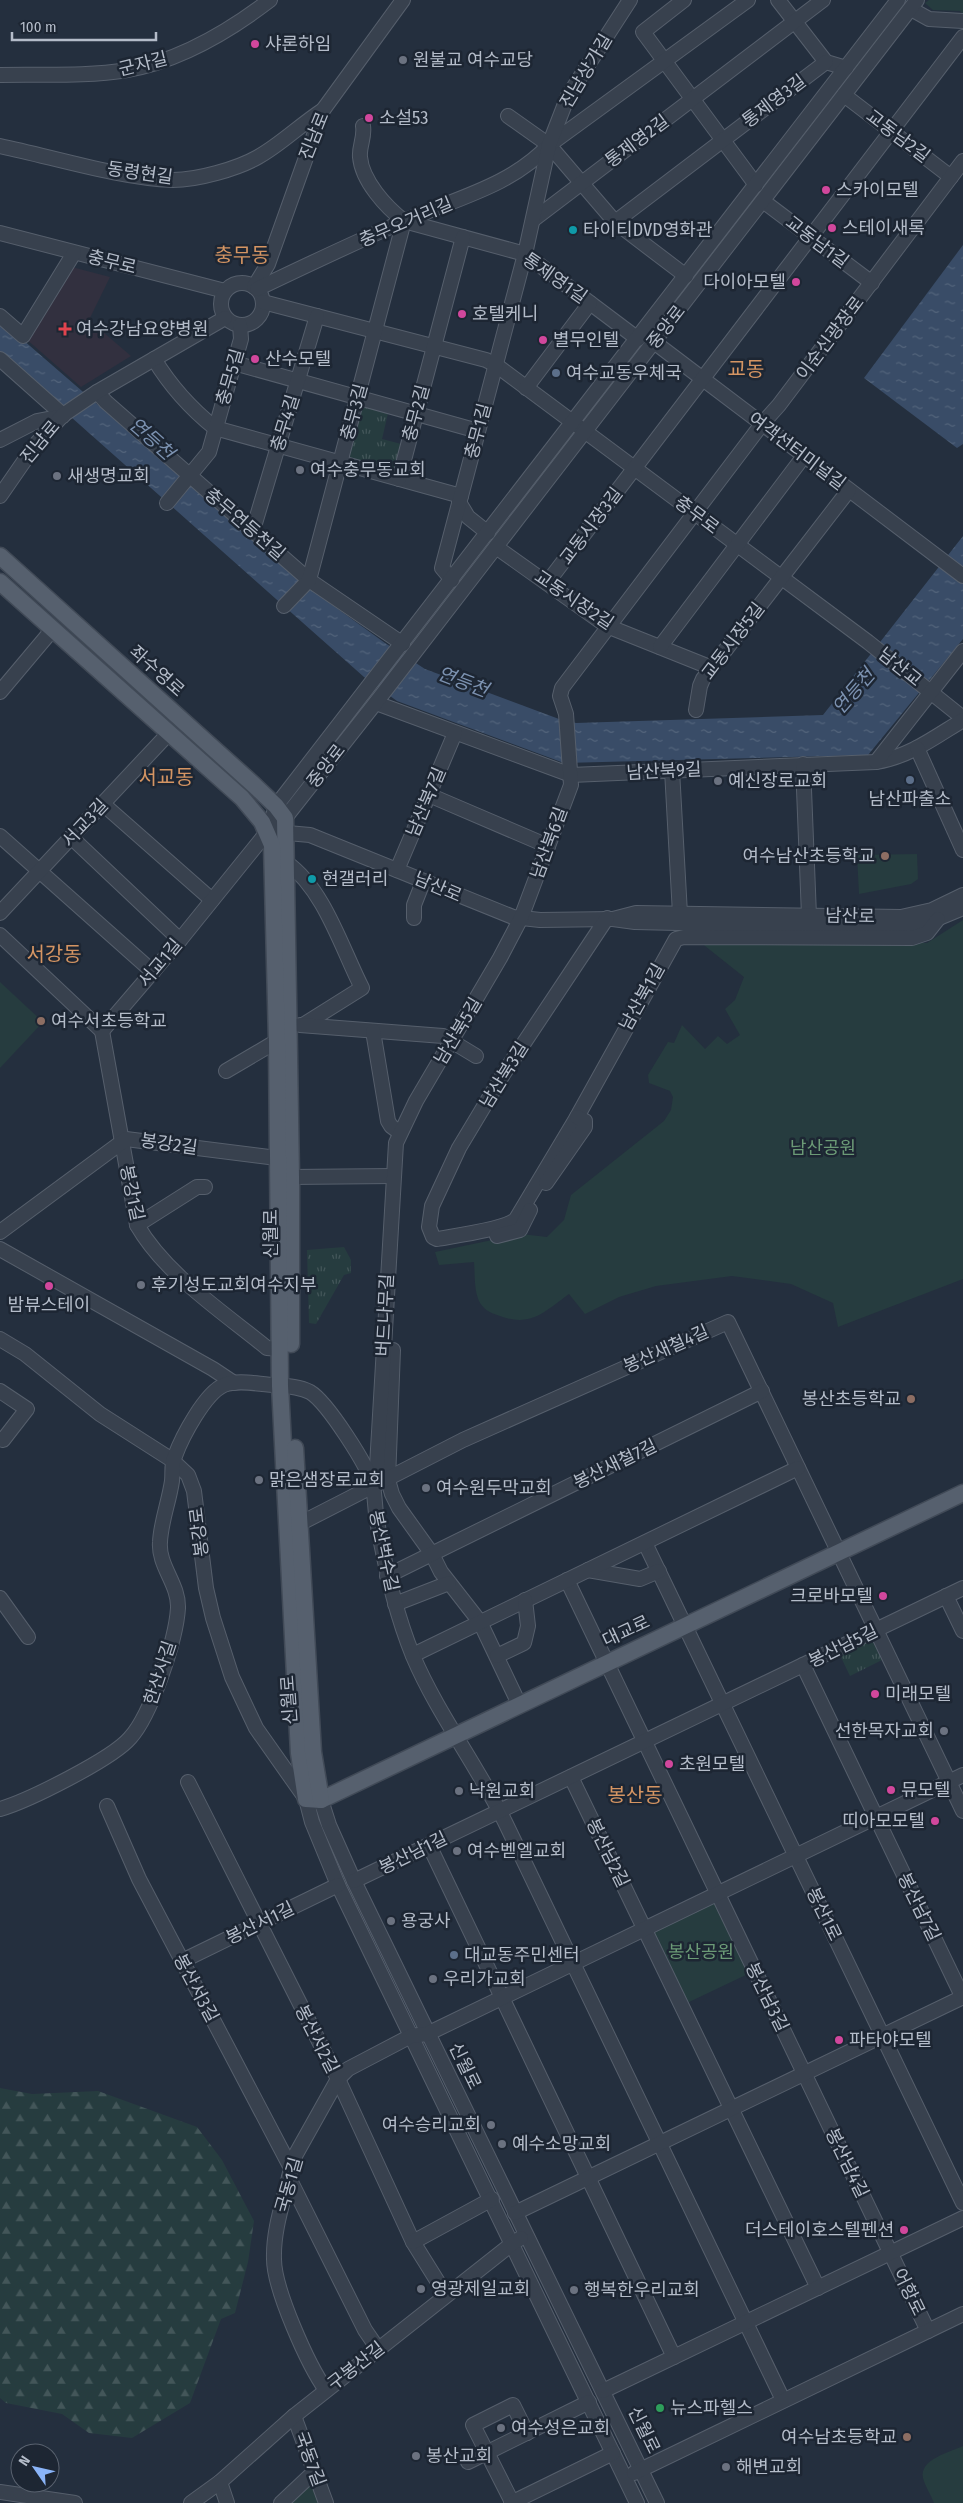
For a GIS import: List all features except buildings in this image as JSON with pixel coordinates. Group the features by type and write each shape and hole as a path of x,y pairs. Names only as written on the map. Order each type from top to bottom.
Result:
{"main road":[{"name":"좌수영로","path":"0,556 282,819"},
{"path":"0,582 242,798 268,831"},
{"path":"33,611 45,597"},
{"name":"신월로","path":"282,819 287,863 296,1025 286,1386 299,1753 314,1799"},
{"name":"신월로","path":"268,831 273,861 280,1349 286,1386 299,1524 313,1752 314,1799"},
{"name":"대교로","path":"314,1799 456,1736 519,1704 963,1493"}],"street":[{"name":"군자길","path":"0,75 94,73 125,71 146,66 212,38 270,0"},
{"name":"진남로","path":"256,288 268,264 323,110 403,0"},
{"name":"진남상가길","path":"496,365 525,254 549,145 568,96 630,0"},
{"path":"684,0 643,32 756,185"},
{"path":"666,62 748,0"},
{"path":"778,0 826,62 846,68"},
{"path":"693,99 823,0"},
{"path":"282,819 368,689 898,0"},
{"path":"914,4 929,19 963,21"},
{"name":"중앙로","path":"268,831 282,819 379,699 914,4"},
{"name":"교동시장3길","path":"548,583 963,37"},
{"name":"진남상가길","path":"549,145 666,62"},
{"name":"통제영3길","path":"723,140 826,62"},
{"name":"교동남2길","path":"844,96 951,177"},
{"name":"통제영2길","path":"582,183 693,99"},
{"name":"동령현길","path":"0,146 133,174 183,179 214,173 257,158 323,110"},
{"path":"508,116 549,145 615,222 686,276"},
{"path":"363,126 364,132 360,158 362,167 380,197 404,221 376,332"},
{"path":"615,222 723,140"},
{"name":"충무오거리길","path":"256,288 404,221 490,188 538,156 549,145"},
{"name":"이순신광장로","path":"607,626 762,424 779,405 963,161"},
{"path":"533,220 582,183"},
{"name":"교동남1길","path":"763,201 872,283"},
{"name":"통제영1길","path":"404,221 525,254 638,339"},
{"name":"충무로","path":"0,233 224,291"},
{"path":"434,347 463,237"},
{"path":"0,316 23,336 74,252"},
{"path":"241,282 256,288 263,302 262,310 256,320 240,325 225,318 220,304 224,291 232,284 241,282"},
{"name":"충무로","path":"263,302 486,360 496,365 868,642"},
{"path":"526,388 590,303"},
{"name":"충무4길","path":"253,530 317,316"},
{"path":"0,440 36,421 63,416 97,392 225,318"},
{"name":"충무5길","path":"168,503 206,456 241,338 240,325"},
{"name":"충무3길","path":"309,580 376,332"},
{"name":"여객선터미널길","path":"654,342 963,576"},
{"name":"충무2길","path":"399,479 434,347"},
{"path":"0,359 63,416"},
{"name":"충무5길","path":"154,359 173,389 197,414 215,428 340,463"},
{"path":"234,363 478,431"},
{"name":"충무1길","path":"452,580 442,568 496,365"},
{"name":"충무연등천길","path":"97,392 106,402 309,580 402,644"},
{"name":"진남로","path":"0,496 36,444 63,416"},
{"path":"660,647 804,456"},
{"path":"340,463 399,479 460,499 468,517 488,533"},
{"name":"교동시장5길","path":"696,710 700,684 849,490"},
{"name":"교동시장2길","path":"496,547 607,626 712,668"},
{"path":"284,606 309,580"},
{"name":"남산북6길","path":"521,918 571,785 566,714 561,700 562,688 607,626"},
{"path":"0,692 53,629"},
{"name":"남산교","path":"868,642 931,692"},
{"path":"876,762 963,652"},
{"path":"931,692 963,719"},
{"name":"남산북9길","path":"379,699 456,733 571,771 672,770 876,762 898,758 963,719"},
{"name":"서교3길","path":"0,913 169,733"},
{"name":"남산북7길","path":"397,870 456,733"},
{"path":"917,748 963,850"},
{"path":"803,764 809,916"},
{"path":"672,770 680,914"},
{"path":"429,795 548,846"},
{"path":"102,804 212,900"},
{"name":"남산로","path":"282,819 310,835 423,882 504,914 521,918 903,928 938,919 963,908"},
{"name":"서교1길","path":"102,1031 180,940 268,831"},
{"path":"0,836 153,972"},
{"path":"71,837 180,940"},
{"path":"287,863 300,874 316,895 362,988 296,1025"},
{"path":"414,918 414,902 423,882"},
{"name":"남산로","path":"610,919 636,913 911,916 932,910 963,895"},
{"name":"남산북5길","path":"398,1138 521,918"},
{"name":"남산북3길","path":"576,1117 585,1121 585,1127 536,1197 520,1230 441,1247 436,1244 436,1238 430,1233 429,1228 430,1212 459,1148 504,1074 610,919"},
{"name":"남산북1길","path":"576,1117 672,943 677,938 905,938 927,933 938,919"},
{"path":"0,935 102,1031"},
{"path":"296,1025 442,1036 476,1056"},
{"name":"봉강1길","path":"102,1031 137,1225 155,1251 189,1284 267,1348 280,1349"},
{"path":"373,1031 388,1121 398,1138"},
{"path":"226,1071 277,1041"},
{"name":"버드나무길","path":"373,1487 377,1466 393,1176 398,1138"},
{"name":"봉강2길","path":"0,1232 122,1142 133,1139 277,1158"},
{"path":"291,1177 393,1176"},
{"path":"137,1225 197,1187 205,1187"},
{"path":"0,1249 213,1369 234,1383"},
{"name":"봉산새철4길","path":"299,1524 463,1440 728,1322 949,1782"},
{"name":"봉강로","path":"0,1339 25,1354 100,1414 172,1460 188,1475 193,1485 206,1588 213,1618 232,1677 256,1728 314,1799"},
{"path":"383,1350 393,1350 388,1480 395,1501 432,1554 435,1563 449,1583 480,1622 519,1704"},
{"path":"172,1460 208,1399 220,1387 234,1383 286,1386"},
{"name":"봉산벅수길","path":"286,1386 309,1392 325,1406 362,1460 373,1487 387,1576 395,1604 413,1655 434,1700 456,1736"},
{"path":"0,1391 27,1409 3,1440 0,1439"},
{"name":"봉산새철7길","path":"387,1576 762,1391"},
{"name":"한산사길","path":"0,1809 20,1802 114,1752 131,1737 147,1712 173,1632 178,1604 174,1584 162,1559 159,1544 172,1485 172,1460"},
{"path":"413,1655 798,1468"},
{"name":"봉산1로","path":"645,1542 963,2202"},
{"path":"588,1570 640,1579 659,1571"},
{"path":"567,1580 718,1894"},
{"path":"395,1604 449,1583"},
{"name":"봉산남5길","path":"722,1704 963,1588"},
{"path":"946,1596 963,1631"},
{"path":"0,1598 28,1637"},
{"path":"497,1656 524,1643 528,1626 525,1600"},
{"name":"봉산남7길","path":"803,1665 963,1997 883,2036"},
{"name":"봉산남1길","path":"354,1881 722,1704"},
{"path":"456,1736 500,1811 783,2400"},
{"path":"427,2034 963,1775"},
{"name":"봉산남2길","path":"571,1776 644,1929"},
{"name":"봉산서2길","path":"188,1782 258,1924 338,2079 413,2242 446,2295"},
{"path":"949,1782 963,1812"},
{"name":"신월로","path":"314,1799 329,1825 427,2034 657,2503"},
{"name":"신월로","path":"314,1799 312,1822 338,1885 513,2242 637,2503"},
{"name":"봉산서3길","path":"107,1806 139,1879 290,2173 365,2330 378,2349"},
{"path":"430,1845 674,2357"},
{"name":"봉산서1길","path":"182,1961 338,1885"},
{"name":"봉산남3길","path":"718,1894 804,2073"},
{"path":"644,1929 818,2288"},
{"name":"국동1길","path":"326,2390 311,2369 274,2265 276,2238 290,2173 306,2134 338,2079 348,2069 411,2036 427,2034"},
{"path":"515,2213 883,2036"},
{"name":"봉산남4길","path":"804,2073 890,2253"},
{"path":"413,2242 492,2200"},
{"path":"603,2391 963,2218"},
{"name":"구봉산길","path":"191,2503 220,2482 326,2390 513,2242 526,2236"},
{"name":"어항로","path":"890,2253 928,2331"},
{"path":"625,2477 963,2314"},
{"path":"468,2462 589,2402"},
{"path":"527,2433 513,2404 473,2425 512,2503 539,2497 613,2453"},
{"name":"국동7길","path":"294,2416 326,2503"},
{"path":"282,2503 315,2471"},
{"path":"220,2482 227,2503"},
{"path":"0,2492 27,2500 75,2503"}],"shaded area":[{"name":"여수강남요양병원","path":"68,266 110,277 89,320 131,356 81,387 25,338"}],"green space":[{"path":"929,0 963,0 963,14 960,11 933,10 925,3"},
{"path":"362,402 389,409 382,439 405,445 397,475 346,462"},
{"path":"917,854 918,879 911,884 859,894 857,855"},
{"name":"남산공원","path":"963,920 963,1279 838,1327 833,1303 791,1284 732,1276 656,1286 619,1297 585,1314 569,1294 536,1316 519,1320 494,1314 482,1306 476,1292 474,1262 439,1265 435,1252 521,1234 547,1237 564,1220 571,1195 664,1121 671,1110 673,1097 670,1091 649,1083 648,1075 668,1042 674,1043 682,1025 705,1049 718,1036 727,1044 740,1035 725,1009 735,1000 744,977 700,942 927,943"},
{"path":"0,982 43,1022 0,1068"},
{"path":"344,1247 351,1260 351,1273 344,1275 316,1324 309,1323 307,1250"},
{"path":"863,1641 874,1643 882,1660 850,1676 839,1653"},
{"name":"봉산공원","path":"711,1902 717,1904 750,1973 687,2003 652,1930"},
{"path":"0,2088 32,2094 98,2091 197,2127 222,2160 254,2221 248,2262 235,2313 221,2319 190,2403 132,2438 89,2433 62,2414 6,2403 0,2398"},
{"path":"963,2446 963,2503 934,2503 925,2484 923,2471 937,2457"},
{"path":"312,2480 320,2503 287,2503"}],"water":[{"path":"963,245 963,444 957,448 864,378"},
{"name":"연등천","path":"0,320 313,591 385,643 425,669 559,719 576,723 823,715 963,536 963,639 868,755 564,763 397,701 364,677 0,354"}],"place":[{"name":"샤론하임","path":"255,44"},
{"name":"원불교 여수교당","path":"403,60"},
{"name":"소설53","path":"369,118"},
{"name":"스카이모텔","path":"826,190"},
{"name":"스테이새록","path":"832,228"},
{"name":"타이티DVD영화관","path":"573,230"},
{"name":"다이아모텔","path":"796,282"},
{"name":"호텔케니","path":"462,314"},
{"name":"여수강남요양병원","path":"65,329"},
{"name":"별무인텔","path":"543,340"},
{"name":"산수모텔","path":"255,359"},
{"name":"여수교동우체국","path":"556,373"},
{"name":"여수충무동교회","path":"300,470"},
{"name":"새생명교회","path":"57,476"},
{"name":"남산파출소","path":"910,780"},
{"name":"예신장로교회","path":"718,781"},
{"name":"여수남산초등학교","path":"885,856"},
{"name":"현갤러리","path":"312,879"},
{"name":"여수서초등학교","path":"41,1021"},
{"name":"후기성도교회여수지부","path":"141,1285"},
{"name":"밤뷰스테이","path":"49,1286"},
{"name":"봉산초등학교","path":"911,1399"},
{"name":"맑은샘장로교회","path":"259,1480"},
{"name":"여수원두막교회","path":"426,1488"},
{"name":"크로바모텔","path":"883,1596"},
{"name":"미래모텔","path":"875,1694"},
{"name":"선한목자교회","path":"944,1731"},
{"name":"초원모텔","path":"669,1764"},
{"name":"뮤모텔","path":"891,1790"},
{"name":"낙원교회","path":"459,1791"},
{"name":"띠아모모텔","path":"935,1821"},
{"name":"여수벧엘교회","path":"457,1851"},
{"name":"용궁사","path":"391,1921"},
{"name":"대교동주민센터","path":"454,1955"},
{"name":"우리가교회","path":"433,1979"},
{"name":"파타야모텔","path":"839,2040"},
{"name":"여수승리교회","path":"491,2125"},
{"name":"예수소망교회","path":"502,2144"},
{"name":"더스테이호스텔펜션","path":"904,2230"},
{"name":"영광제일교회","path":"421,2289"},
{"name":"행복한우리교회","path":"574,2290"},
{"name":"뉴스파헬스","path":"660,2408"},
{"name":"여수성은교회","path":"501,2428"},
{"name":"여수남초등학교","path":"907,2437"},
{"name":"봉산교회","path":"416,2456"},
{"name":"해변교회","path":"726,2467"}],"district":[{"name":"충무동","path":"242,255"},
{"name":"교동","path":"746,369"},
{"name":"서교동","path":"166,777"},
{"name":"서강동","path":"54,954"},
{"name":"봉산동","path":"635,1795"}]}
